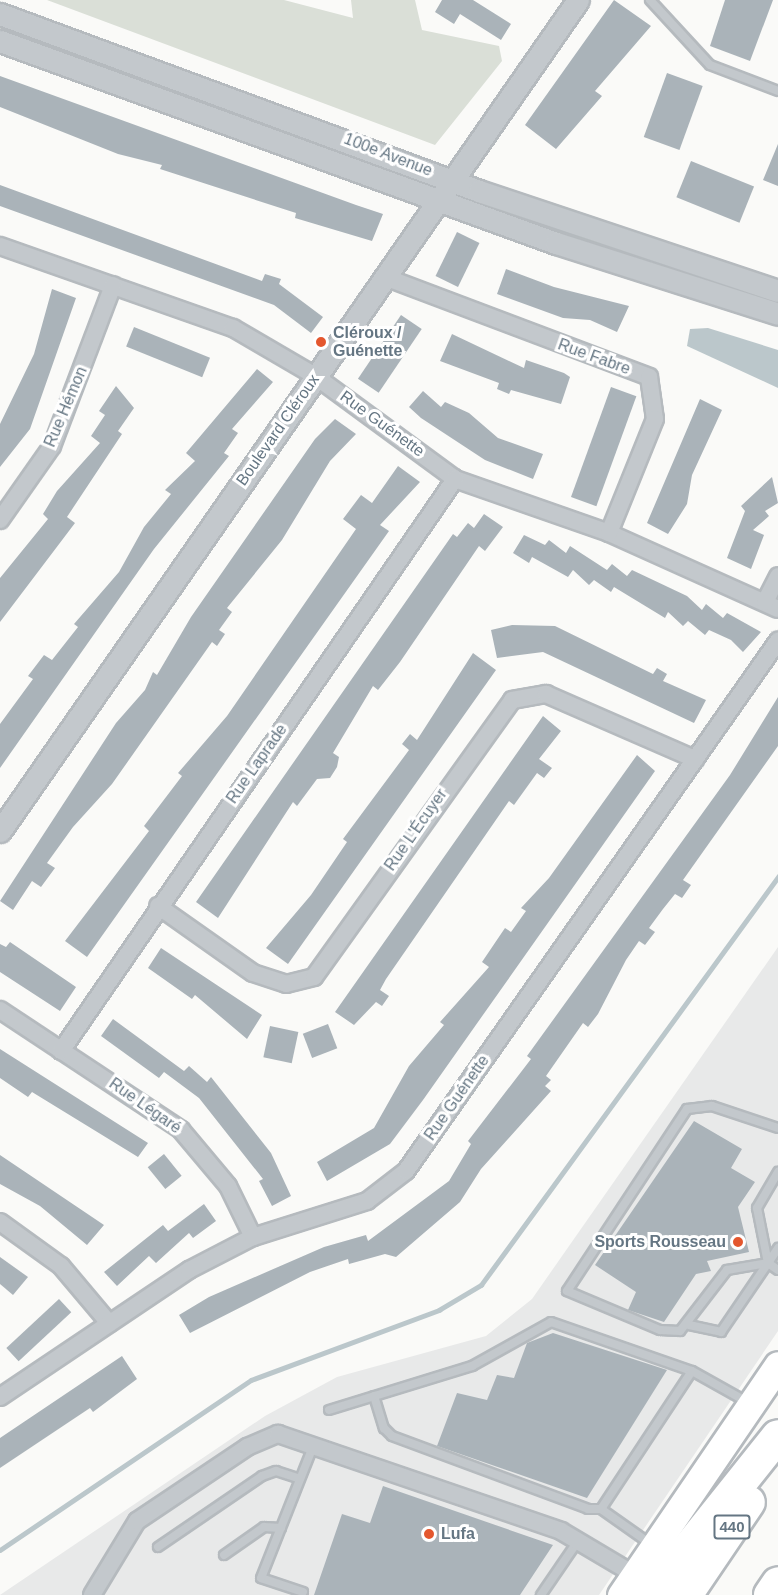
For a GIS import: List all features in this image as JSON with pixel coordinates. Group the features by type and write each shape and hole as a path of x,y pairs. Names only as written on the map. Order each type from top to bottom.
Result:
{"highway":[{"path":"636,1588 778,1436"},
{"name":"440","path":"686,1595 778,1460"},
{"path":"770,1595 778,1582"}],"main road":[{"path":"636,1588 654,1547 778,1365"}],"street":[{"name":"Boulevard Cléroux","path":"0,831 385,277 435,200 578,0"},
{"name":"100e Avenue","path":"0,14 450,179 778,291"},
{"name":"100e Avenue","path":"0,41 435,200 778,314"},
{"name":"Rue Guénette","path":"0,246 233,328 315,376 455,479 609,532 771,605 778,576"},
{"name":"Rue Fabre","path":"385,277 649,378 655,419 609,532"},
{"name":"Rue Hémon","path":"0,520 52,446 113,285"},
{"name":"Rue Laprade","path":"61,1051 158,906 455,479"},
{"name":"Rue Guénette","path":"0,1397 189,1270 253,1237 367,1201 406,1171 778,641"},
{"name":"Rue L'Écuyer","path":"158,906 253,974 286,984 314,977 512,700 546,694 695,759"},
{"name":"Rue Légaré","path":"0,1010 181,1130 228,1186 253,1237"},
{"path":"0,1221 60,1266 109,1323"},
{"path":"92,1595 132,1526 144,1515 264,1438 284,1435 580,1538 636,1588"}],"lane":[{"path":"650,0 710,66 778,91"},
{"path":"768,1263 727,1270 688,1325 676,1332 660,1330 572,1297 568,1283 687,1109 712,1106 778,1128"},
{"path":"778,1172 757,1208 768,1263 778,1270"},
{"path":"688,1325 718,1334 778,1248"},
{"path":"329,1410 472,1366 551,1322 692,1371 751,1405"},
{"path":"601,1509 692,1371"},
{"path":"374,1396 384,1428 392,1436 588,1509 601,1509 654,1547"},
{"path":"303,1592 261,1578 314,1444"},
{"path":"158,1546 262,1476 276,1471 300,1479"},
{"path":"224,1555 264,1527 281,1528"},
{"path":"542,1595 580,1538"}],"shaded area":[{"path":"47,0 284,0 353,18 351,0 415,0 422,30 499,46 502,61 435,145"},
{"path":"0,22 325,143 260,127 0,33"},
{"path":"608,249 778,297 778,308"},
{"path":"708,328 778,350 778,388 687,346 690,329"},
{"path":"778,947 778,1331 599,1595 0,1595 265,1416 337,1377 486,1336 532,1299"}],"building":[{"path":"442,0 473,0 511,24 501,40 460,14 454,24 435,12"},
{"path":"614,0 651,26 595,91 602,96 556,149 525,125"},
{"path":"725,0 773,0 750,61 710,46"},
{"path":"667,73 703,86 679,150 644,137"},
{"path":"0,76 383,214 372,241 295,218 296,213 160,169 162,165 118,154 0,107"},
{"path":"778,144 778,186 763,180"},
{"path":"691,161 754,186 739,223 676,197"},
{"path":"0,185 262,281 265,274 281,279 279,284 323,317 311,333 274,305 0,206"},
{"path":"457,232 479,243 458,287 436,276"},
{"path":"506,269 554,287 629,306 617,332 590,320 563,318 497,294"},
{"path":"52,289 76,298 30,429 0,467 0,424 34,354"},
{"path":"401,315 422,329 379,393 358,379"},
{"path":"134,327 210,358 202,377 126,346"},
{"path":"452,334 524,368 526,360 564,373 570,377 561,404 511,390 509,394 497,389 499,383 440,361"},
{"path":"257,369 273,382 232,429 238,433 224,453 229,456 154,549 0,768 0,724 33,679 28,676 44,655 52,660 78,627 74,624 119,572 144,527 171,494 165,490 195,461 186,453"},
{"path":"116,386 134,408 118,431 122,434 67,517 75,523 0,622 0,578 48,519 43,514 57,491 100,443 91,436 105,415 99,411"},
{"path":"611,387 636,396 596,506 571,497"},
{"path":"423,391 441,407 445,402 469,413 498,438 543,454 533,479 485,460 421,418 409,407"},
{"path":"700,399 722,410 692,475 687,504 668,534 647,523"},
{"path":"335,419 356,434 330,461 282,540 227,608 232,612 219,630 225,634 217,646 212,642 112,784 73,827 47,863 55,868 41,887 32,881 13,910 0,901 116,723 145,690 153,672 157,675 191,617 315,439"},
{"path":"398,466 420,482 380,525 389,531 87,957 65,941 149,831 144,826 182,776 178,773 227,716 356,529 343,519 361,495 372,503"},
{"path":"772,477 778,503 765,511 769,516 753,530 764,535 751,569 727,558 745,511 741,506"},
{"path":"484,514 503,527 485,551 479,546 400,662 378,690 373,686 333,753 339,757 337,767 330,778 317,779 297,806 293,802 218,918 196,902 453,534 457,537 468,523 474,528"},
{"path":"524,535 545,545 549,540 566,553 570,546 607,570 612,564 627,576 632,570 687,596 702,610 706,604 723,618 727,613 761,632 743,652 731,640 709,630 705,635 688,621 683,626 668,612 665,618 614,587 611,592 594,580 589,585 573,570 568,577 532,557 529,563 513,553"},
{"path":"512,625 555,626 653,674 657,668 667,674 663,681 706,700 694,723 543,652 497,658 491,630"},
{"path":"473,653 496,670 288,964 266,948 311,895 347,842 343,839 409,750 402,744 410,734 417,740"},
{"path":"778,697 778,746 683,880 691,885 682,898 675,894 663,909 649,928 655,932 645,945 639,941 626,960 598,1014 588,1027 583,1023 546,1076 551,1080 545,1086 551,1091 481,1169 460,1202 396,1257 385,1254 349,1264 348,1259 310,1272 190,1333 179,1315 209,1297 324,1247 366,1235 368,1241 449,1181 471,1144 468,1141 531,1059 527,1056 730,775"},
{"path":"543,716 561,731 539,759 552,768 544,778 537,773 514,805 509,801 386,979 380,990 389,996 382,1006 376,1002 354,1025 335,1012"},
{"path":"637,755 655,771 423,1100 390,1144 327,1181 317,1162 374,1128 409,1066 444,1025 440,1022 489,967 482,962 505,928 511,932 526,911 521,908 549,878"},
{"path":"10,942 76,987 60,1011 0,972 0,944 6,947"},
{"path":"161,948 262,1015 247,1039 195,995 192,999 148,968"},
{"path":"113,1019 184,1071 189,1066 207,1082 211,1077 271,1153 291,1196 272,1206 259,1181 263,1179 199,1098 164,1072 159,1078 101,1036"},
{"path":"328,1024 337,1048 312,1058 303,1034"},
{"path":"270,1026 298,1032 292,1063 263,1057"},
{"path":"0,1049 148,1143 138,1157 32,1092 28,1097 0,1078"},
{"path":"694,1121 742,1149 731,1168 755,1182 738,1207 749,1252 707,1261 711,1271 696,1274 664,1322 628,1310 636,1292 595,1265"},
{"path":"164,1154 182,1176 165,1189 148,1167"},
{"path":"0,1155 104,1225 87,1245 40,1206 0,1184"},
{"path":"204,1204 216,1221 193,1238 189,1233 156,1263 149,1256 117,1286 104,1272 163,1225 168,1231"},
{"path":"0,1257 28,1277 13,1295 0,1284"},
{"path":"59,1299 71,1312 19,1361 6,1348"},
{"path":"553,1333 667,1370 587,1498 437,1446 457,1393 487,1400 497,1375 514,1378 527,1343"},
{"path":"122,1356 137,1379 93,1412 90,1408 0,1468 0,1438"},
{"name":"Lufa","path":"383,1486 553,1545 520,1595 314,1595 342,1514 370,1523"}],"waterway":[{"path":"0,1550 251,1380 439,1310 481,1285 778,877"}],"place":[{"name":"Cléroux / Guénette","path":"321,342"},
{"name":"Sports Rousseau","path":"738,1242"},
{"name":"Lufa","path":"429,1534"}]}
